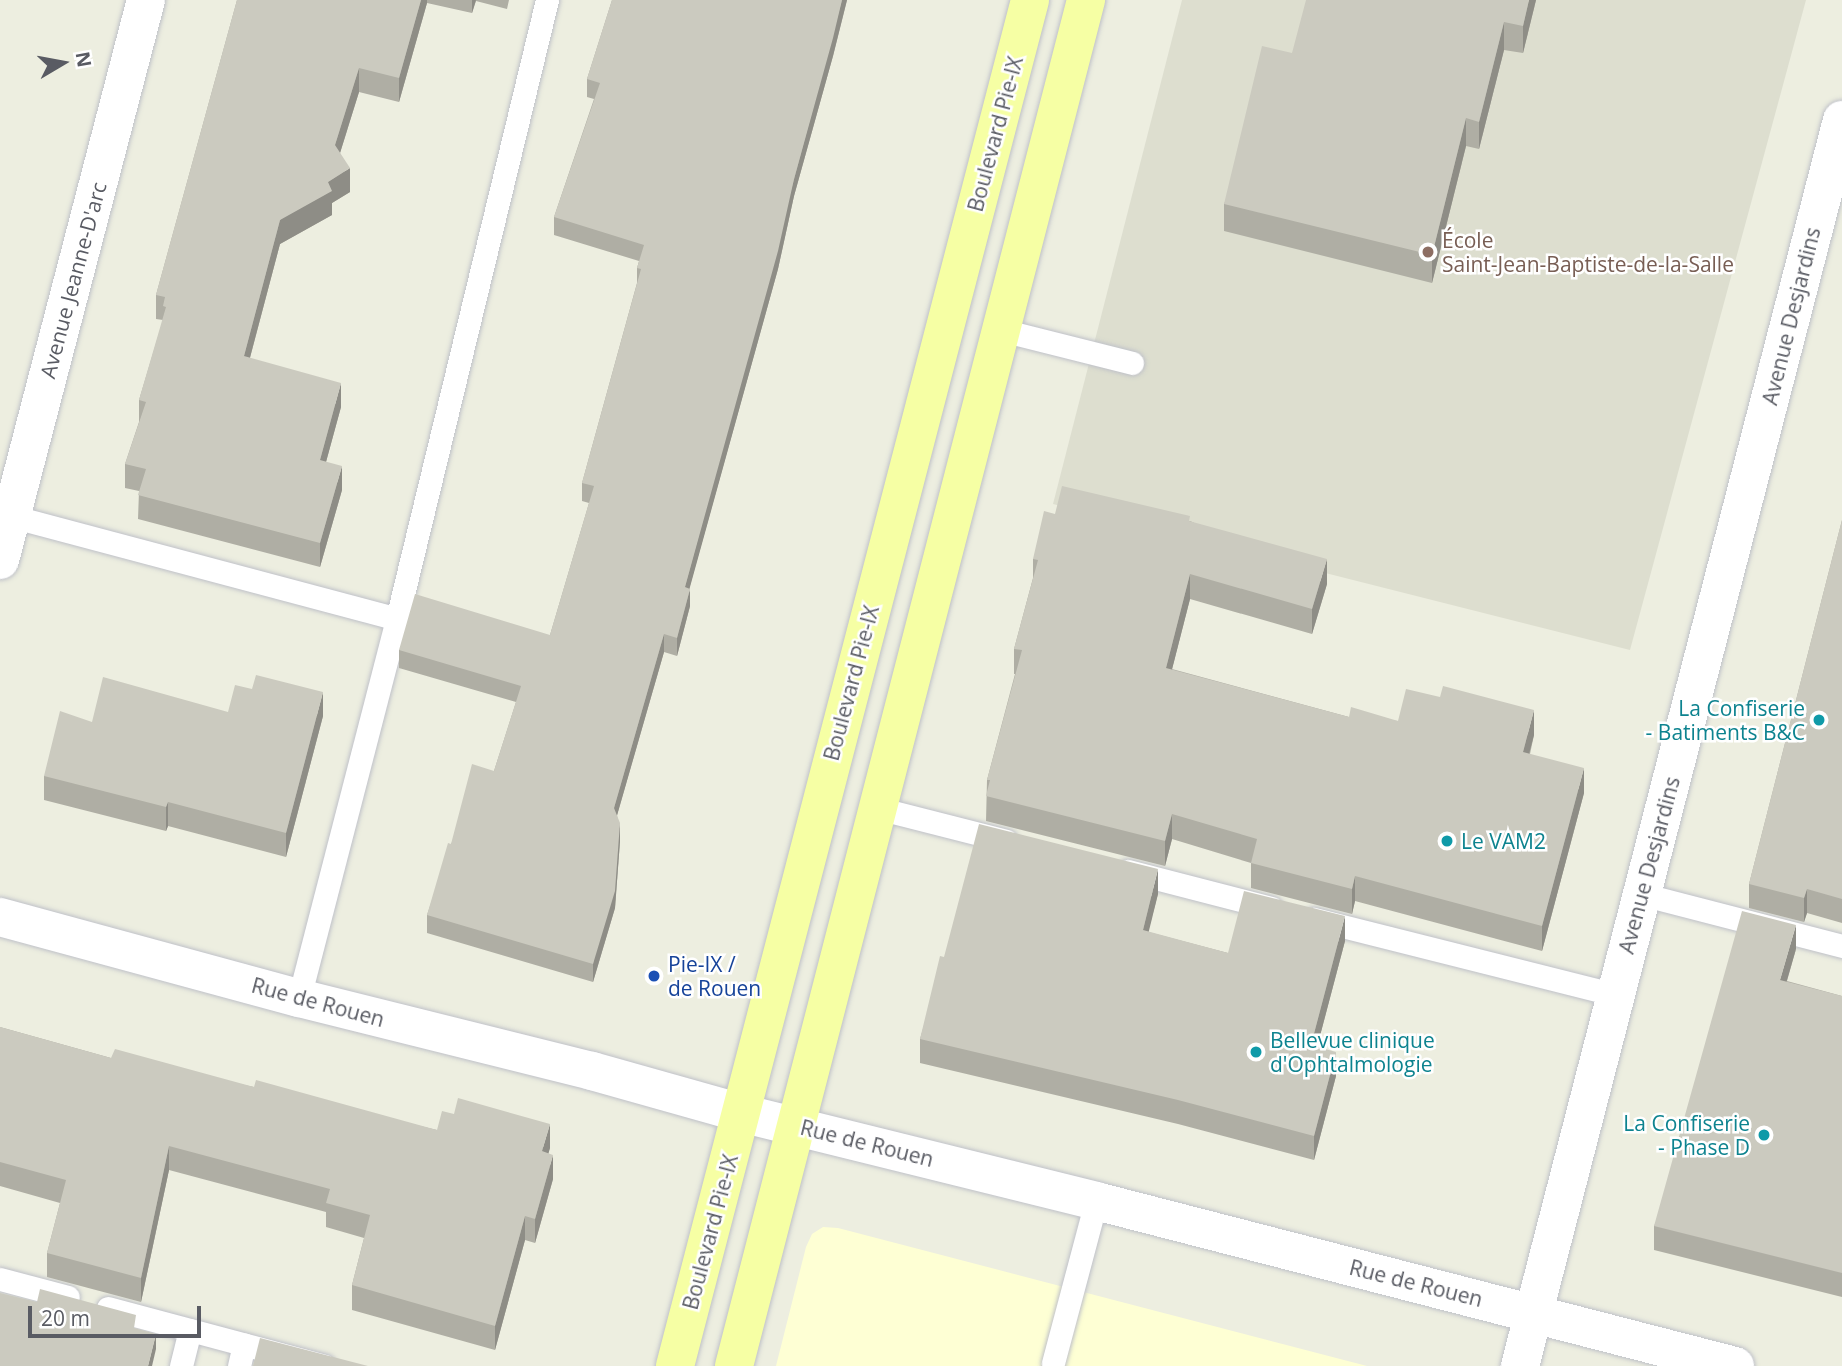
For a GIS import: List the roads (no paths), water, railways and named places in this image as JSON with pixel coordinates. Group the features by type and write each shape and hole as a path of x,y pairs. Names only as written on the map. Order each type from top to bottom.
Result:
{"main road":[{"name":"Boulevard Pie-IX","path":"675,1366 1030,0"},
{"path":"734,1366 1086,0"}],"street":[{"name":"Avenue Jeanne-D'arc","path":"0,560 146,0"},
{"name":"Avenue Desjardins","path":"1520,1366 1842,120"},
{"name":"Rue de Rouen","path":"0,917 299,998 592,1071 741,1113 1096,1201 1735,1366"}],"lane":[{"path":"299,998 397,620 547,0"},
{"path":"1001,330 1132,363"},
{"path":"12,516 397,620"},
{"path":"877,808 1030,847"},
{"path":"1111,867 1616,995"},
{"path":"1641,894 1842,946"},
{"path":"1054,1363 1096,1201"},
{"path":"0,1279 190,1330 241,1355 324,1366"},
{"path":"181,1366 190,1330"}],"place":[{"name":"École Saint-Jean-Baptiste-de-la-Salle","path":"1428,252"},
{"name":"La Confiserie - Batiments B&C","path":"1819,720"},
{"name":"Le VAM2","path":"1447,841"},
{"name":"Pie-IX / de Rouen","path":"654,976"},
{"name":"Bellevue clinique d'Ophtalmologie","path":"1256,1052"},
{"name":"La Confiserie - Phase D","path":"1764,1135"}]}
